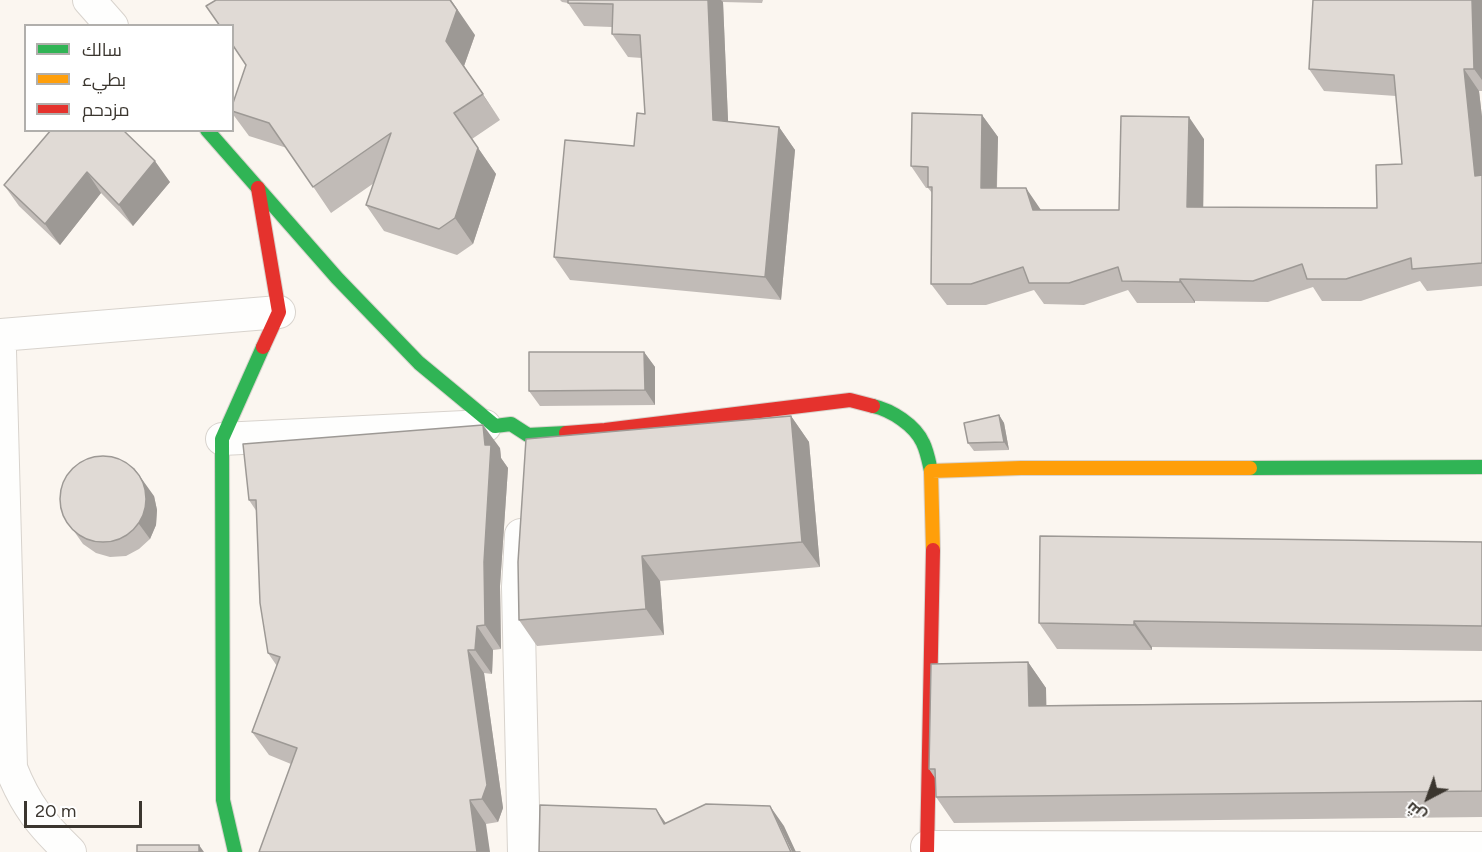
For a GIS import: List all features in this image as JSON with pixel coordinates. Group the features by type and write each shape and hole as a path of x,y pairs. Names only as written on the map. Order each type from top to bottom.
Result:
{"street":[{"path":"89,0 110,24"},
{"path":"209,132 338,278 419,363 495,426"},
{"path":"235,852 223,800 222,439 279,312 258,187"},
{"path":"0,335 279,312"},
{"path":"0,351 11,768 18,786 36,817 70,852"},
{"path":"222,439 512,424 527,446 605,430 850,400 886,409 909,425 923,442 931,471 933,544 927,850 1482,848"},
{"path":"931,471 1044,468 1482,467"},
{"path":"523,505 518,587 524,852"}],"building":[{"path":"216,0 450,0 457,10 446,41 483,94 454,113 478,148 455,218 439,229 366,205 391,133 313,187 269,123 234,112 234,100 246,65 234,47 234,24 219,24 206,6"},
{"path":"568,0 708,0 713,120 779,127 765,277 554,257 565,140 634,146 637,113 645,114 640,35 612,34 613,4 568,3"},
{"path":"1313,0 1472,0 1474,69 1464,69 1475,176 1482,175 1482,263 1412,269 1411,258 1346,279 1307,279 1302,264 1253,281 1180,279 1180,282 1122,281 1118,267 1069,283 1029,283 1023,267 971,284 931,284 932,187 928,187 928,167 911,166 912,113 982,115 981,188 1026,188 1033,210 1119,210 1121,116 1189,117 1187,207 1377,208 1376,165 1402,164 1394,75 1309,69"},
{"path":"49,132 125,132 155,161 119,205 87,172 45,224 4,185"},
{"path":"529,352 644,352 645,390 529,391"},
{"path":"999,415 1004,442 968,443 964,423"},
{"path":"791,416 802,542 642,556 646,609 519,620 518,562 526,439"},
{"path":"483,425 485,445 491,445 484,562 485,625 477,626 475,650 468,650 487,785 482,799 470,800 477,852 259,852 297,748 252,732 280,657 268,653 260,603 256,500 249,500 243,444"},
{"path":"103,456 120,459 134,468 143,482 146,499 143,516 134,530 120,539 103,542 86,539 72,530 63,516 60,499 63,482 72,468 86,459"},
{"path":"1040,536 1482,542 1482,626 1134,621 1134,625 1039,623"},
{"path":"1028,662 1029,706 1482,701 1482,791 936,797 935,769 929,769 931,664"},
{"path":"706,804 770,806 791,852 539,852 540,805 656,809 664,824"},
{"path":"137,845 199,845 199,852 137,852"}],"traffic: fast":[{"path":"209,132 337,278 419,363 495,426 511,424 528,435 566,433"},
{"path":"235,852 223,800 222,439 263,347"},
{"path":"873,406 895,415 914,430 924,446 931,471"},
{"path":"1250,468 1482,467"}],"traffic: slow":[{"path":"933,550 931,471 1021,468 1250,468"}],"traffic: jam":[{"path":"258,188 279,312 263,347"},
{"path":"566,433 850,400 873,406"},
{"path":"927,852 933,550"}]}
